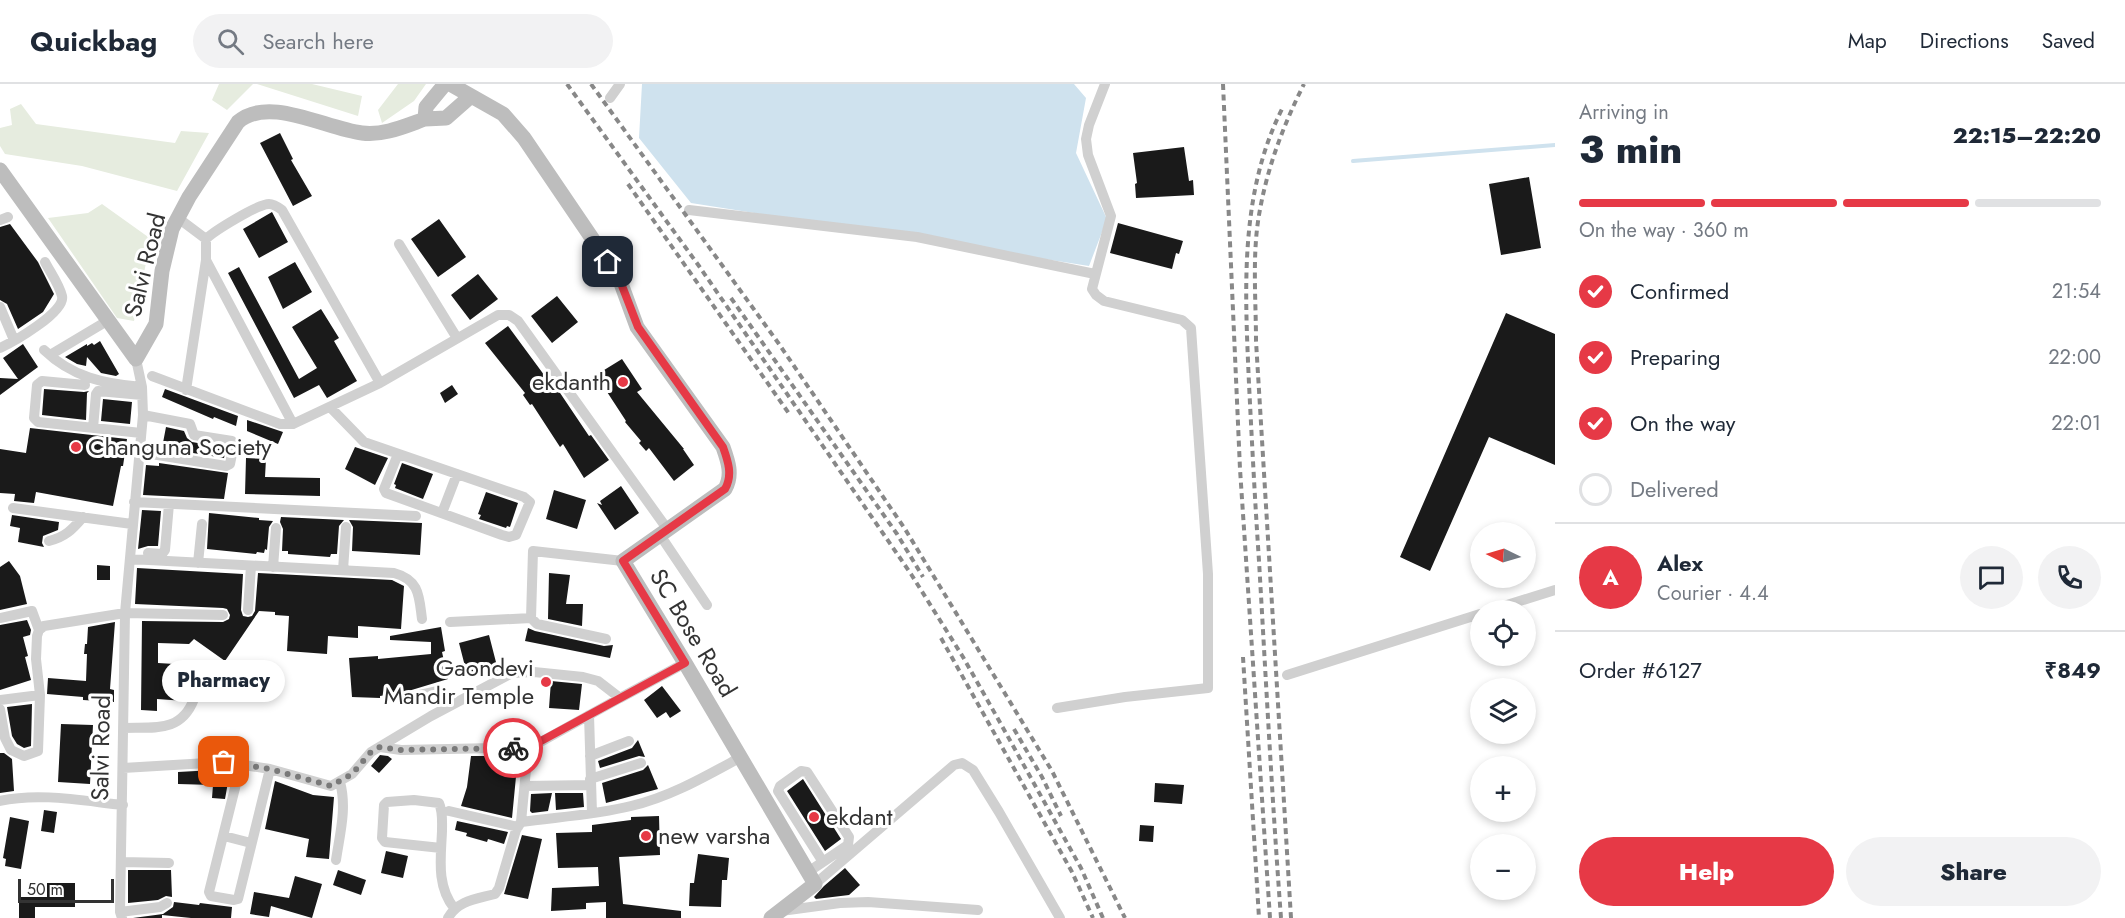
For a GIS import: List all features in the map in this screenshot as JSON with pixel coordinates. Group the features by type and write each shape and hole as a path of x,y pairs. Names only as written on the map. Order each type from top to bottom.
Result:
{"street":[{"path":"424,118 426,107 445,84"},
{"name":"SC Bose Road","path":"450,84 503,114 524,138 619,278 638,327 723,447 729,472 729,481 725,489 623,561 812,878"},
{"path":"610,98 620,84"},
{"path":"1057,708 1125,697 1208,688 1208,574 1191,328 1182,320 1100,298 1092,289 1111,216 1088,155 1086,139 1105,84"},
{"name":"Salvi Road","path":"121,915 125,613 143,415 142,391 136,359 156,324 162,271 172,229 189,197 238,122 246,115 271,111 363,134 394,130 424,118 446,118 471,96"},
{"path":"0,170 136,359"},
{"path":"186,390 206,260 206,239 214,231 264,205 276,206 282,210 380,383"},
{"path":"689,210 917,237 1095,274"},
{"path":"178,218 206,239"},
{"path":"399,244 457,338"},
{"path":"206,260 293,424"},
{"path":"0,348 32,331 62,302 62,296 45,262"},
{"path":"0,307 14,340"},
{"path":"152,376 280,424 293,424 380,383 498,315 509,315 518,321 664,533 707,605"},
{"path":"107,321 47,353 63,366 82,376 142,391"},
{"path":"85,385 42,381 37,385 34,418 38,422 141,433"},
{"path":"93,428 98,391 142,391"},
{"path":"330,406 364,442 524,497 530,502 529,507 516,535 509,537 384,492 398,454"},
{"path":"139,452 226,466 230,464 234,444 232,441 194,435 190,424 143,415"},
{"path":"442,513 458,474"},
{"path":"134,502 416,516"},
{"path":"130,556 164,552 169,504"},
{"path":"13,508 132,524"},
{"path":"49,541 62,538 70,533 83,517"},
{"path":"198,563 202,524"},
{"path":"343,570 345,527"},
{"path":"273,567 276,528"},
{"path":"606,639 537,624 531,618 533,551 623,561"},
{"path":"130,556 198,563 402,575 418,590 422,619"},
{"path":"248,610 251,566"},
{"path":"1523,600 1555,590"},
{"path":"0,618 32,611 39,630 36,659 40,695 38,751 24,756 11,750 5,738 0,709"},
{"path":"39,630 53,623 125,613 223,615"},
{"path":"1287,675 1470,617"},
{"path":"450,622 531,618"},
{"path":"380,747 401,750 528,748 685,663"},
{"path":"123,768 224,762 270,769 331,786 352,774 371,752 447,707 512,673 534,672 583,677 598,681 620,698"},
{"path":"415,696 438,691 443,695 447,707"},
{"path":"0,700 40,695"},
{"path":"124,728 160,727 175,724 190,711 194,699"},
{"path":"589,715 592,813"},
{"path":"590,756 629,741"},
{"path":"441,848 385,843 382,838 384,805 387,802 414,800 439,803 442,809 441,848 440,872 451,913 469,900 495,894 507,868 519,824 528,748"},
{"path":"449,811 519,824 632,806 686,786 741,758"},
{"path":"525,786 590,782 641,763"},
{"path":"812,878 954,765 962,763 973,770 994,803 1060,918"},
{"path":"241,764 209,892 211,897 238,899 270,769"},
{"path":"778,916 823,862 848,845 849,837 807,772 801,771 780,786 778,791 823,862"},
{"path":"336,860 344,810 344,796 340,782"},
{"path":"0,801 19,798 53,799 123,805"},
{"path":"224,836 251,843"},
{"path":"122,862 169,862"},
{"path":"778,916 840,903 868,902 978,910"},
{"path":"121,915 160,907 167,903"}],"shaded area":[{"path":"219,84 253,84 227,110 212,100"},
{"path":"257,84 312,84 362,96 358,116"},
{"path":"398,84 426,84 414,101 382,123 378,110"},
{"path":"21,104 36,124 175,143 181,131 209,133 177,191 82,166 5,154 0,146 0,128 12,125 10,109"},
{"path":"102,204 151,239 134,321 117,318 48,218 88,213"}],"water":[{"path":"642,84 1074,84 1086,98 1076,153 1107,219 1089,266 691,203 639,138"}],"building":[{"path":"280,133 293,159 291,160 312,196 293,206 260,143"},
{"path":"1184,147 1189,181 1193,180 1194,195 1136,198 1135,184 1137,183 1133,153"},
{"path":"1529,177 1541,248 1501,255 1489,184"},
{"path":"272,212 288,242 259,258 243,229"},
{"path":"439,219 466,257 438,277 411,239"},
{"path":"1118,223 1183,241 1179,254 1176,253 1172,269 1110,253"},
{"path":"10,224 38,262 54,294 43,312 18,329 7,304 0,300 0,227"},
{"path":"295,262 312,292 283,309 268,277"},
{"path":"239,267 299,379 317,368 292,327 321,309 339,338 334,341 357,381 327,398 319,385 294,398 228,273"},
{"path":"478,274 498,299 470,320 451,295"},
{"path":"557,296 578,322 552,343 531,316"},
{"path":"1506,313 1555,334 1555,465 1489,437 1430,571 1400,557"},
{"path":"508,326 550,383 552,381 589,436 591,435 609,460 584,478 563,444 560,447 532,404 530,405 523,395 525,393 485,343"},
{"path":"100,341 119,374 116,376 101,373 87,357 86,366 65,357 87,344 87,346 92,343 94,345"},
{"path":"23,344 38,367 0,395 0,378 18,379 3,358"},
{"path":"622,359 642,389 637,392 684,449 694,465 674,481 649,448 646,451 639,443 641,441 625,422 596,375"},
{"path":"452,385 458,394 445,403 440,393"},
{"path":"44,389 89,391 86,420 42,415"},
{"path":"165,389 238,416 236,426 214,417 213,419 162,397"},
{"path":"103,399 132,402 130,424 101,421"},
{"path":"247,420 283,432 278,444 247,431"},
{"path":"166,427 184,431 192,442 226,448 224,458 162,448"},
{"path":"30,428 127,439 113,506 36,492 34,503 14,501 15,494 0,493 0,449 26,453"},
{"path":"355,447 388,458 375,485 345,469"},
{"path":"246,458 266,459 265,477 320,478 320,496 245,494"},
{"path":"159,463 228,473 224,499 143,495 146,465 159,466"},
{"path":"402,463 433,474 423,499 395,488 394,484"},
{"path":"621,486 639,513 615,530 597,503 602,505 600,501"},
{"path":"554,490 586,500 577,529 546,519"},
{"path":"486,492 518,503 510,527 506,528 479,519 481,515 478,514"},
{"path":"142,510 161,511 158,546 138,549"},
{"path":"209,513 273,521 269,527 267,550 256,554 207,549"},
{"path":"12,515 59,522 58,530 43,536 44,547 18,542 20,528 10,526"},
{"path":"281,517 344,520 339,526 337,554 331,554 330,557 288,554 288,551 282,551"},
{"path":"349,520 422,523 420,555 352,551 353,527"},
{"path":"9,561 20,576 27,604 0,610 0,567"},
{"path":"97,565 110,566 110,580 97,580"},
{"path":"137,568 243,574 241,610 243,616 248,617 252,616 255,611 258,573 392,580 404,586 401,629 358,626 358,638 328,636 327,654 287,651 289,616 259,611 225,661 194,639 189,644 158,643 158,663 191,665 191,674 221,675 220,694 193,692 185,701 157,699 157,711 141,710 142,621 223,622 229,619 230,615 227,609 223,608 135,604"},
{"path":"549,573 570,575 566,604 583,604 582,626 548,619"},
{"path":"27,620 31,630 30,635 23,637 31,680 0,690 0,625"},
{"path":"115,622 110,689 114,690 114,702 47,694 48,678 86,681 87,654 84,654 88,627"},
{"path":"441,627 445,651 442,652 448,679 405,692 380,696 380,698 352,697 349,658 378,656 378,659 431,654 431,642 390,640 390,636"},
{"path":"528,628 604,646 613,645 610,658 525,641"},
{"path":"489,635 498,670 468,678 459,643"},
{"path":"551,681 582,684 579,710 549,708"},
{"path":"662,686 681,711 670,718 666,712 657,718 644,700"},
{"path":"32,704 31,746 24,748 17,744 12,736 7,707"},
{"path":"61,724 93,725 90,784 58,782"},
{"path":"638,740 645,757 639,756 600,768 598,761 632,748"},
{"path":"0,753 12,759 14,791 0,793"},
{"path":"380,755 392,759 379,773 371,766"},
{"path":"471,756 518,756 512,818 461,806 467,787"},
{"path":"648,765 658,789 606,803 602,783 643,770"},
{"path":"230,771 225,799 212,798 213,785 178,784 178,772"},
{"name":"ekdant","path":"803,779 841,839 825,851 787,791"},
{"path":"275,781 313,795 334,797 329,859 306,857 309,839 265,829"},
{"path":"1155,783 1184,785 1182,804 1154,802"},
{"path":"552,793 548,811 532,813 530,811 531,794"},
{"path":"555,793 583,793 584,807 556,810"},
{"path":"44,810 57,812 54,833 41,831"},
{"path":"659,816 660,855 619,857 623,904 681,911 681,918 606,918 606,902 586,903 586,909 551,911 552,888 599,886 598,867 558,868 556,833 592,832 592,825 631,820 631,817"},
{"path":"10,817 29,821 21,869 5,866 6,859 3,858"},
{"path":"457,821 508,832 504,844 466,836 467,833 455,830"},
{"path":"1140,825 1154,826 1153,842 1139,841"},
{"path":"522,835 542,839 528,899 504,894"},
{"path":"386,851 408,856 403,878 381,873"},
{"path":"698,854 729,858 727,880 722,880 721,907 689,906 690,883 694,883"},
{"path":"845,868 860,885 849,895 816,899 814,897 824,886"},
{"path":"128,870 171,870 172,897 166,896 158,900 128,903"},
{"path":"338,870 366,880 361,895 333,885"},
{"path":"295,876 322,884 312,918 271,906 269,917 250,914 254,892 289,898"},
{"path":"47,883 75,883 75,907 35,907 35,918 19,918 19,897 47,897"},
{"path":"174,902 232,907 231,918 162,915 162,918 133,918 163,914 173,907"}],"waterway":[{"path":"1353,161 1555,145"}],"railway":[{"path":"567,84 699,266 911,574 963,657 1002,726 1081,868 1103,918"},
{"path":"591,84 779,344 905,529 1052,771 1125,918"},
{"path":"1223,84 1240,469 1270,918"},
{"path":"1291,918 1256,341 1255,262 1259,215 1266,181 1289,116 1304,84"},
{"path":"1281,918 1254,472 1246,279 1252,209 1258,175 1268,142 1282,109"},
{"path":"628,184 790,415"},
{"path":"731,298 897,534 923,577"},
{"path":"941,638 1072,872 1093,918"},
{"path":"1243,657 1259,918"},
{"path":"1014,729 1042,777 1061,816"}],"way so far":[{"path":"224,762 270,769 331,786 352,774 371,752 380,747 401,750 513,748"}],"place":[{"name":"ekdanth","path":"623,382"},
{"name":"Changuna Society","path":"76,447"},
{"name":"Gaondevi Mandir Temple","path":"546,682"},
{"name":"Pharmacy","path":"224,762"},
{"name":"ekdant","path":"814,817"},
{"name":"new varsha","path":"646,836"}],"route":[{"path":"513,748 528,748 685,663 623,561 725,489 729,481 727,459 723,447 638,327 619,278 608,262"}]}
